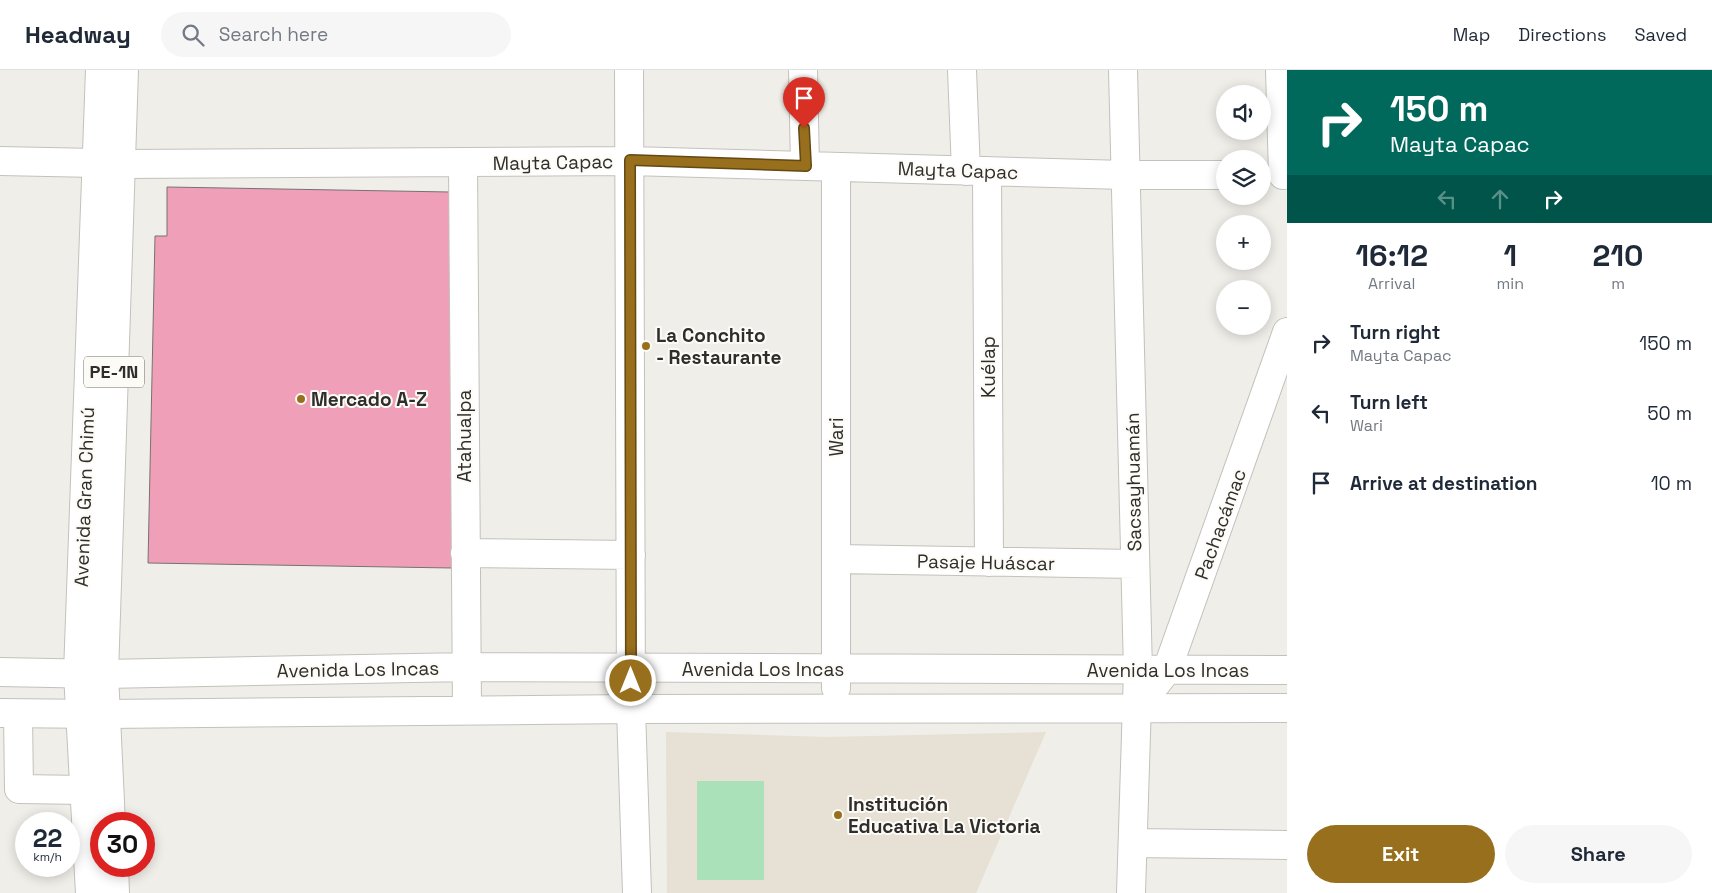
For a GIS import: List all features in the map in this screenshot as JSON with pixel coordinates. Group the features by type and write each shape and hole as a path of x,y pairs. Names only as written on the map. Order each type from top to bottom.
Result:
{"main road":[{"name":"Avenida Gran Chimú","path":"90,893 84,790 92,714 91,673 108,163 100,70"},
{"name":"Avenida Gran Chimú","path":"108,163 124,70"},
{"path":"629,70 631,709 637,893"},
{"path":"803,70 806,166"},
{"name":"Kuélap","path":"962,70 976,171 989,562"},
{"name":"Sacsayhuamán","path":"1123,70 1138,671 1131,893"},
{"path":"1277,175 1280,70"},
{"name":"Mayta Capac","path":"0,162 462,163 630,160 1126,175 1216,175"},
{"name":"Atahualpa","path":"462,163 467,710"},
{"name":"Wari","path":"836,167 836,708"},
{"name":"Pachacámac","path":"1137,706 1168,670 1287,332"},
{"path":"465,553 631,555"},
{"name":"Pasaje Huáscar","path":"836,559 1135,564"},
{"name":"Avenida Los Incas","path":"0,672 91,673 466,667 1138,671 1287,670"},
{"name":"Avenida Los Incas","path":"9,714 1137,706 1287,708"},
{"path":"9,714 18,789 84,790"},
{"name":"Avenida Gran Chimú","path":"92,714 109,812"},
{"path":"1134,843 1287,845"},
{"path":"114,877 115,893"}],"shaded area":[{"name":"Institución Educativa La Victoria","path":"666,732 826,737 1046,732 976,893 667,893"}],"green space":[{"path":"697,781 764,781 764,880 697,880"}],"building":[{"name":"Mercado A-Z","path":"167,187 450,192 452,568 148,563 155,236 167,236"}],"place":[{"name":"La Conchito - Restaurante","path":"646,346"},
{"name":"Mercado A-Z","path":"301,399"},
{"name":"Institución Educativa La Victoria","path":"838,815"}],"route":[{"path":"631,681 630,160 806,166 804,128"}]}
